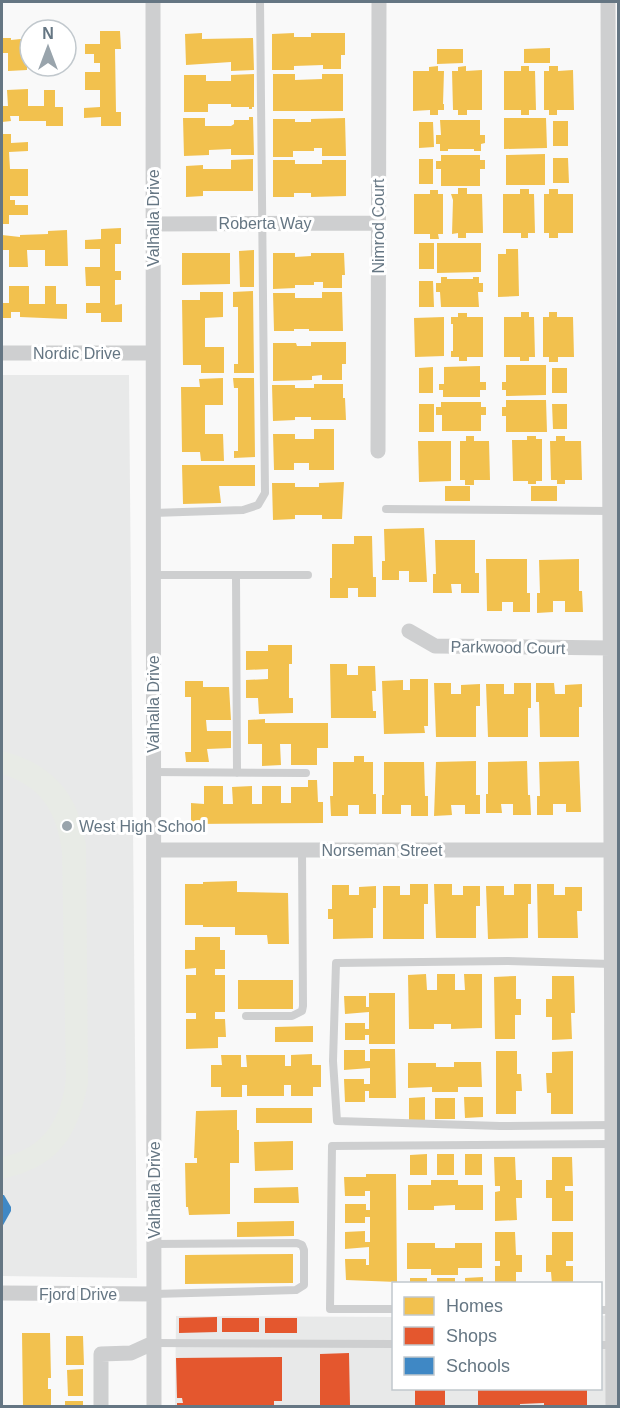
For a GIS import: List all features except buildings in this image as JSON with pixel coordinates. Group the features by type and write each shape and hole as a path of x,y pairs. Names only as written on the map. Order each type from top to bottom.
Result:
{"street":[{"name":"Valhalla Drive","path":"153,2 154,1407"},
{"name":"Nimrod Court","path":"378,451 379,2"},
{"path":"608,2 611,511 615,604 611,648 611,1314 607,1344 613,1407"},
{"name":"Roberta Way","path":"153,224 378,223"},
{"name":"Nordic Drive","path":"2,353 153,353"},
{"name":"Parkwood Court","path":"409,631 435,646 611,648"},
{"name":"Norseman Street","path":"154,850 611,850"},
{"name":"Fjord Drive","path":"2,1293 154,1294"},
{"path":"101,1407 100,1354 130,1353 153,1343"}],"lane":[{"path":"153,513 243,510 258,505 265,493 260,2"},
{"path":"386,509 611,511"},
{"path":"153,575 308,575"},
{"path":"236,575 237,772"},
{"path":"153,772 306,772"},
{"path":"246,1016 292,1016 302,1011 302,850"},
{"path":"612,964 508,961 336,963 333,1061 337,1121 500,1126 612,1125"},
{"path":"392,1309 330,1309 332,1146 611,1144"},
{"path":"154,1244 297,1243 302,1245 304,1250 304,1286 296,1290 154,1294"},
{"path":"153,1343 392,1344"}],"shaded area":[{"name":"West High School","path":"2,375 129,375 137,1278 2,1276"},
{"path":"2,751 26,759 57,780 71,799 81,823 86,844 88,1083 78,1119 62,1147 38,1166 2,1179 2,1157 17,1153 40,1139 55,1118 64,1092 66,1077 60,838 51,813 37,793 16,779 2,774"},
{"path":"618,1314 618,1406 175,1406 176,1316 392,1317 392,1390 602,1390 602,1316"}],"place":[{"name":"West High School","path":"67,826"}]}
